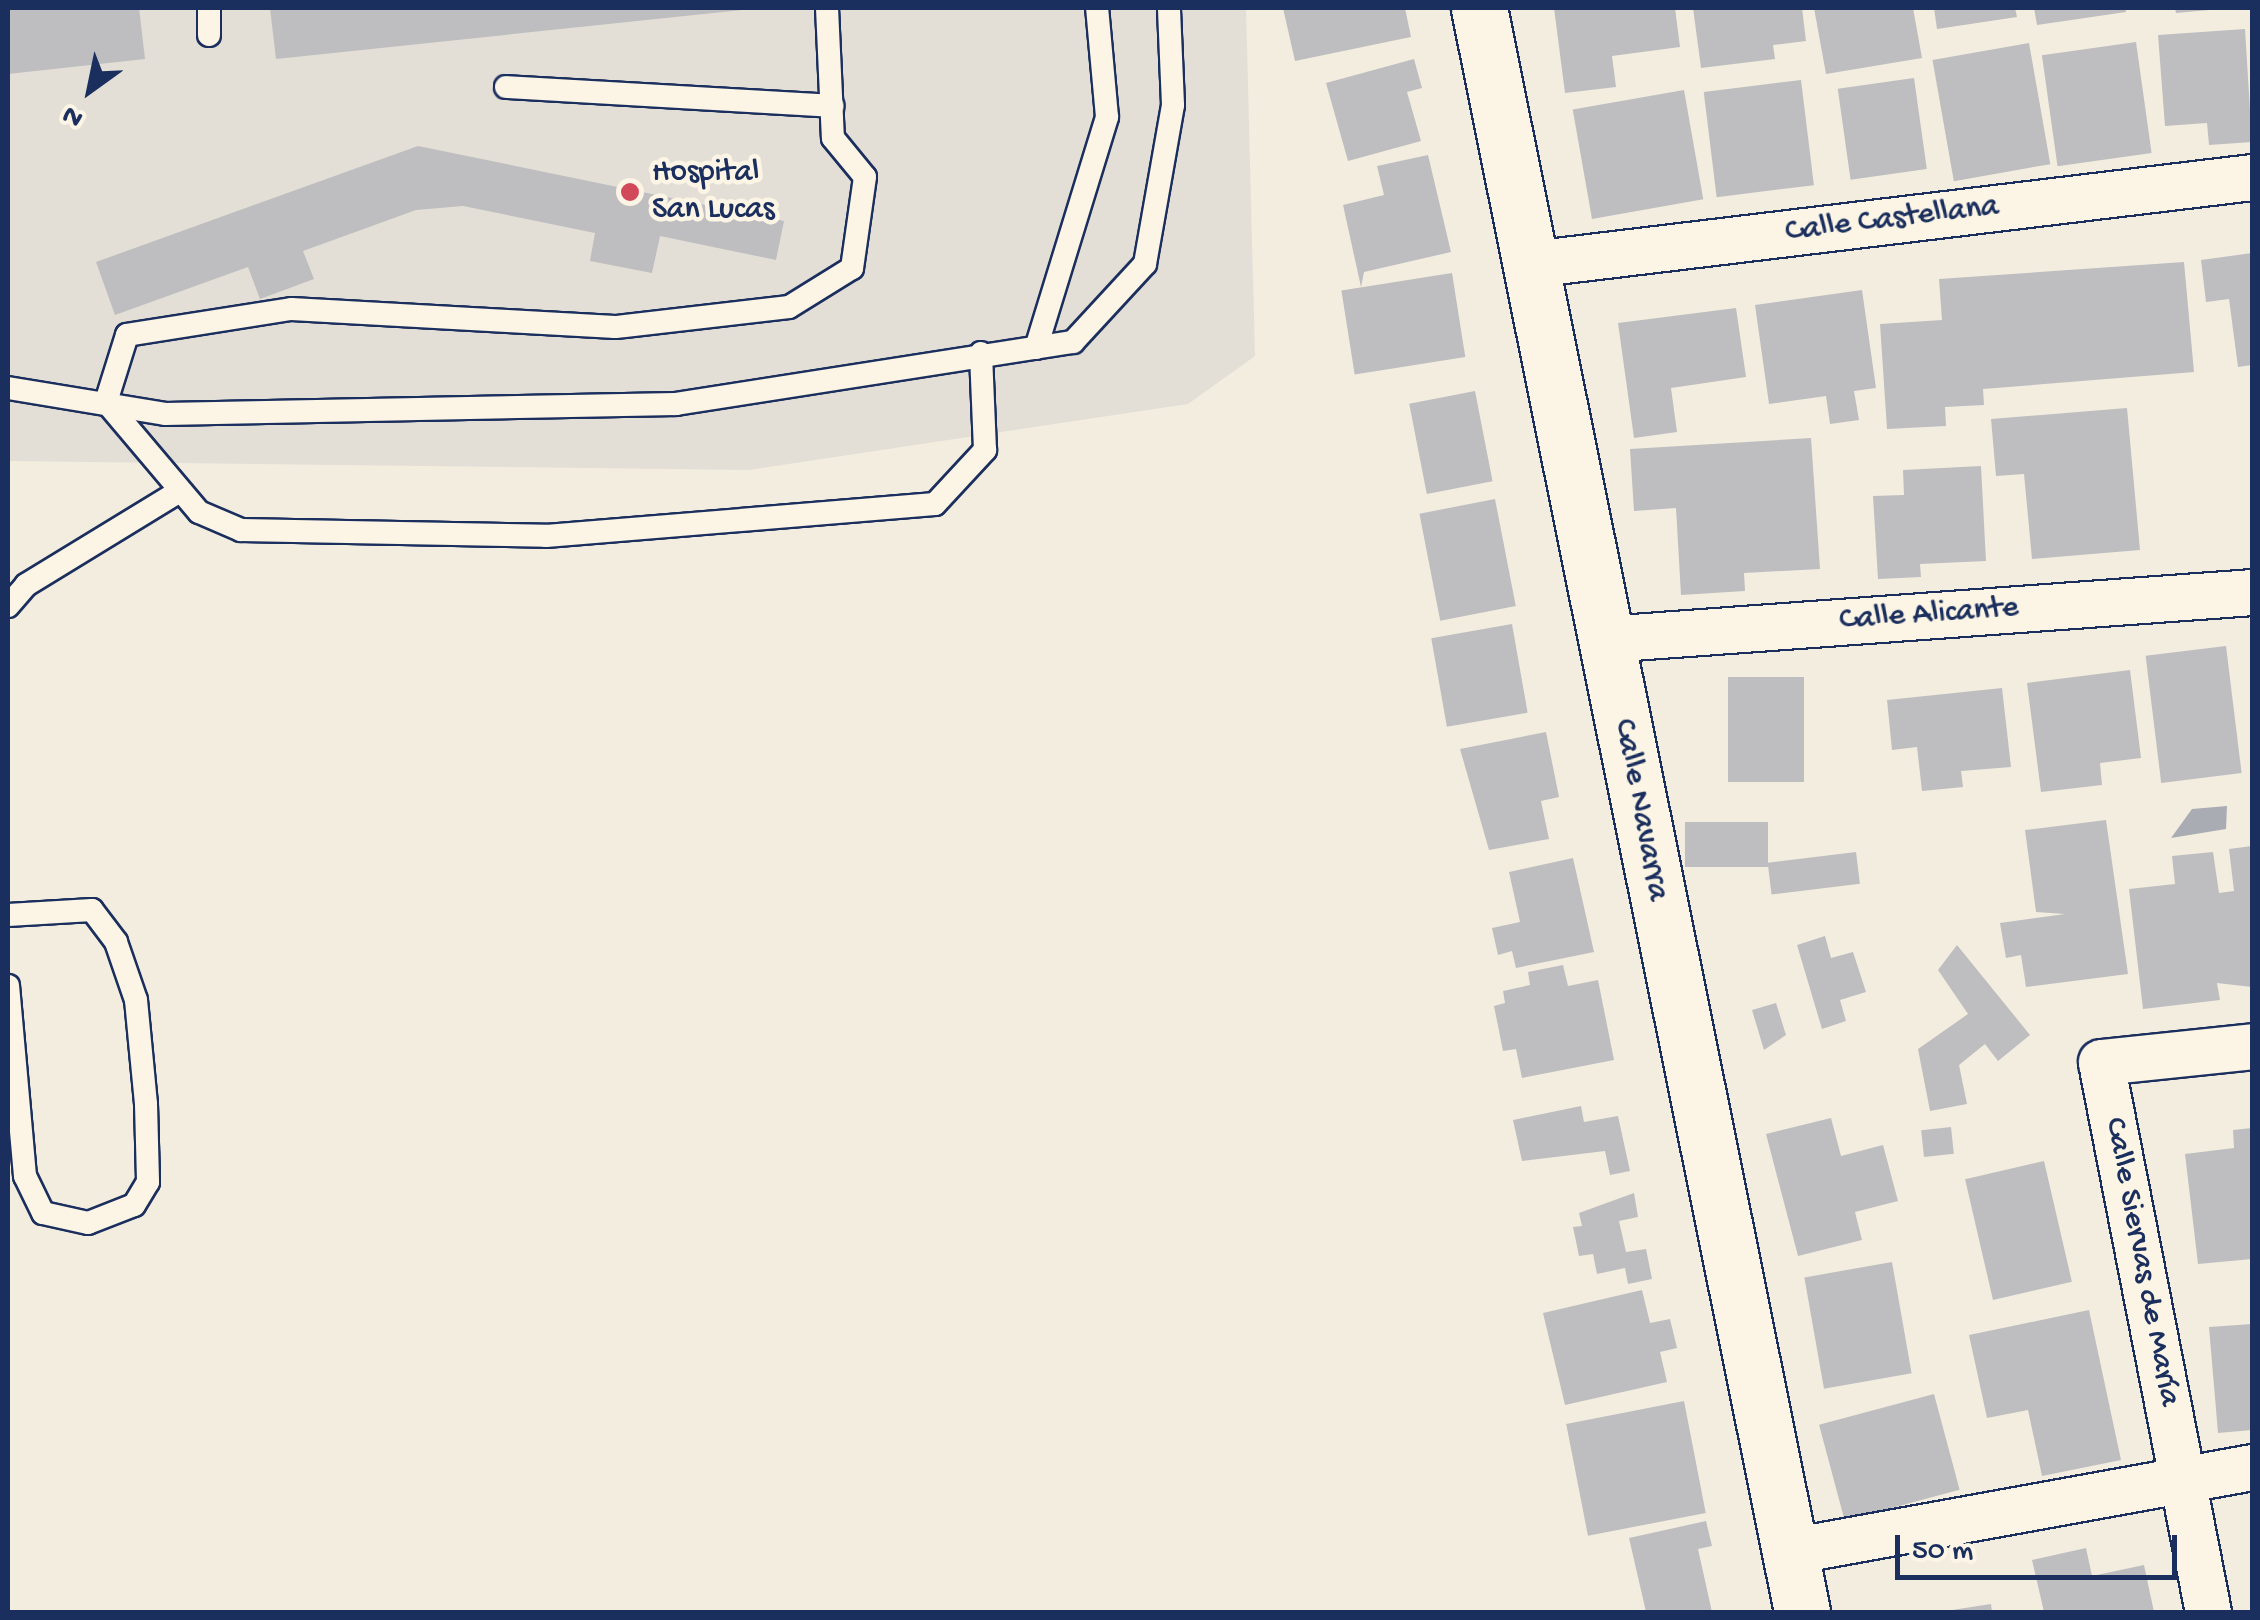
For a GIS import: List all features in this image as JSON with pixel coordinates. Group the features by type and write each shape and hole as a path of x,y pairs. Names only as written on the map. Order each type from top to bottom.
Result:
{"street":[{"name":"Calle Navarra","path":"1478,8 1802,1612"},
{"name":"Calle Castellana","path":"1531,264 2252,177"},
{"name":"Calle Alicante","path":"1606,640 2252,592"},
{"name":"Calle Siervas de María","path":"2208,1612 2101,1062 2252,1046"},
{"path":"1790,1552 2183,1475 2252,1467"}],"lane":[{"path":"209,8 209,35"},
{"path":"106,402 127,334 291,309 616,327 788,308 852,268 865,176 833,138 827,8"},
{"path":"1036,348 1107,117 1097,8"},
{"path":"8,388 164,414 676,404 980,353 1073,342 1146,264 1173,105 1169,8"},
{"path":"506,87 832,106"},
{"path":"106,402 199,512 241,530 380,536 546,536 935,504 985,450 980,353"},
{"path":"8,606 17,584 180,490"},
{"path":"8,915 92,910 116,942 136,1000 146,1104 148,1182 134,1204 88,1223 43,1214 25,1176 8,986"}],"shaded area":[{"name":"Hospital San Lucas","path":"8,8 1246,8 1255,356 1188,404 749,470 8,461"},
{"path":"2227,806 2226,829 2171,838 2192,809"}],"building":[{"path":"8,8 139,8 145,59 8,74"},
{"path":"270,8 742,8 742,10 276,59"},
{"path":"1283,8 1405,8 1411,37 1295,61"},
{"path":"1554,8 1675,8 1680,47 1612,56 1616,87 1565,93"},
{"path":"1693,8 1802,8 1806,41 1773,45 1775,59 1701,68"},
{"path":"1814,8 1913,8 1922,58 1826,74"},
{"path":"1934,8 2015,8 2017,17 1937,29"},
{"path":"2034,8 2125,8 2126,12 2037,25"},
{"path":"2175,8 2209,8 2209,10 2176,13"},
{"path":"2245,29 2252,142 2209,145 2207,123 2165,126 2158,35"},
{"path":"2136,42 2152,153 2058,166 2042,55"},
{"path":"2029,43 2050,164 1954,181 1932,60"},
{"path":"1414,59 1422,88 1407,92 1421,141 1348,161 1326,83"},
{"path":"1914,78 1927,169 1851,180 1838,89"},
{"path":"1801,80 1814,185 1717,197 1704,92"},
{"path":"1684,90 1703,199 1592,219 1573,110"},
{"path":"418,146 784,221 776,260 660,236 652,273 590,261 595,233 463,206 416,210 303,251 314,279 260,299 248,267 115,315 96,262"},
{"path":"1428,155 1451,252 1364,272 1361,287 1343,205 1384,195 1377,166"},
{"path":"2252,253 2252,365 2238,367 2229,299 2206,302 2201,260"},
{"path":"2184,262 2194,372 1983,389 1984,405 1945,407 1946,426 1887,429 1880,324 1942,320 1939,279"},
{"path":"1452,273 1465,357 1355,374 1341,291"},
{"path":"1862,290 1876,388 1854,391 1859,420 1830,424 1826,396 1769,404 1755,305"},
{"path":"1736,308 1746,377 1671,388 1677,432 1634,438 1618,323"},
{"path":"1475,391 1493,481 1427,494 1409,404"},
{"path":"2127,408 2140,550 2032,559 2024,474 1996,476 1991,419"},
{"path":"1811,438 1820,569 1744,573 1745,591 1681,595 1676,508 1634,511 1630,449"},
{"path":"1981,466 1986,561 1920,564 1921,577 1878,579 1873,496 1904,495 1903,470"},
{"path":"1495,499 1516,606 1440,621 1419,514"},
{"path":"1512,624 1528,713 1447,727 1431,638"},
{"path":"2226,646 2242,773 2161,783 2146,656"},
{"path":"2130,670 2141,758 2100,763 2102,785 2041,792 2027,683"},
{"path":"1728,677 1804,677 1804,782 1728,782"},
{"path":"2002,688 2011,767 1961,771 1963,787 1922,791 1917,747 1892,750 1887,700"},
{"path":"1546,732 1559,797 1541,801 1549,839 1489,850 1460,749"},
{"path":"2106,820 2128,974 2026,987 2021,955 2006,958 2000,923 2065,914 2036,912 2025,830"},
{"path":"1685,822 1768,822 1768,867 1685,867"},
{"path":"2252,846 2252,987 2217,983 2220,1000 2143,1009 2129,889 2175,884 2172,856 2213,852 2219,893 2234,891 2229,849"},
{"path":"1856,852 1860,884 1772,895 1768,863"},
{"path":"1573,858 1594,952 1516,968 1512,951 1498,955 1492,928 1520,922 1509,872"},
{"path":"1825,936 1831,958 1853,952 1866,992 1840,1000 1846,1021 1822,1029 1797,945"},
{"path":"1957,945 2030,1035 1998,1061 1985,1044 1959,1065 1967,1104 1930,1111 1918,1049 1968,1014 1938,970"},
{"path":"1563,965 1568,986 1598,980 1614,1060 1522,1078 1516,1049 1503,1051 1494,1006 1505,1003 1503,991 1530,985 1528,972"},
{"path":"1776,1003 1786,1035 1764,1050 1752,1010"},
{"path":"1581,1106 1584,1122 1618,1116 1630,1171 1610,1175 1605,1151 1522,1161 1513,1120"},
{"path":"1831,1118 1841,1156 1883,1145 1898,1201 1855,1212 1862,1240 1798,1256 1766,1134"},
{"path":"1951,1127 1954,1154 1924,1157 1921,1130"},
{"path":"2252,1128 2252,1259 2198,1264 2185,1154 2234,1148 2233,1130"},
{"path":"2044,1161 2072,1282 1993,1300 1965,1179"},
{"path":"1634,1193 1638,1217 1619,1221 1626,1252 1646,1249 1652,1279 1628,1284 1625,1268 1597,1274 1593,1254 1579,1256 1573,1227 1582,1226 1579,1213"},
{"path":"1892,1262 1912,1373 1824,1389 1804,1277"},
{"path":"1642,1290 1650,1323 1670,1319 1677,1348 1660,1352 1667,1382 1565,1405 1543,1313"},
{"path":"2089,1310 2121,1460 2042,1476 2028,1410 1987,1418 1969,1335"},
{"path":"2252,1324 2252,1430 2218,1433 2209,1327"},
{"path":"1934,1394 1960,1490 1845,1520 1819,1425"},
{"path":"1684,1401 1706,1513 1588,1536 1566,1424"},
{"path":"1706,1521 1712,1546 1698,1549 1712,1612 1646,1612 1629,1538"},
{"path":"2086,1548 2092,1576 2144,1565 2154,1612 2044,1612 2032,1560"},
{"path":"1991,1604 1992,1612 1952,1612 1952,1610"}],"place":[{"name":"Hospital San Lucas","path":"630,192"}]}
